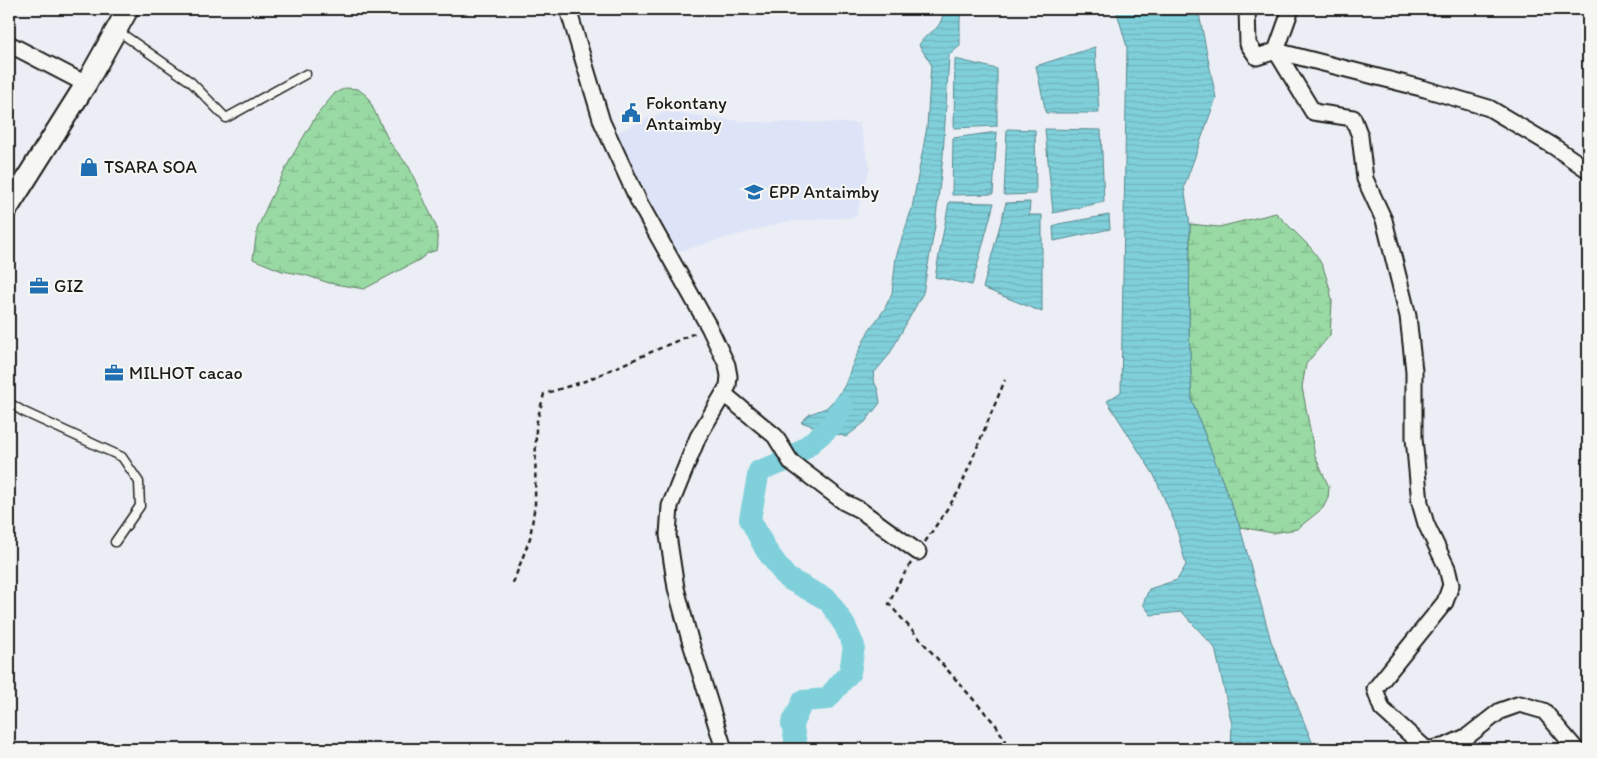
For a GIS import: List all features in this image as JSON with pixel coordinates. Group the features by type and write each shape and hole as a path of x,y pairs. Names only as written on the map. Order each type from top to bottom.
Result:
{"main road":[{"path":"9,206 86,84 128,9"}],"street":[{"path":"568,9 602,122 640,204 709,326 728,370 728,386 698,437 670,506 668,535 676,588 724,749"},
{"path":"1246,9 1248,44 1257,57 1276,52 1425,89 1489,108 1553,146 1588,170"},
{"path":"1276,52 1291,9"},
{"path":"9,44 86,84"},
{"path":"1276,52 1313,112 1353,118 1360,136 1366,179 1384,220 1408,316 1414,371 1414,438 1420,503 1426,524 1447,568 1450,585 1445,602 1375,689 1382,709 1426,749"},
{"path":"724,394 775,436 789,460 844,502 860,510 918,552"},
{"path":"1430,749 1446,746 1468,736 1500,711 1520,704 1544,711 1576,749"}],"lane":[{"path":"116,30 191,82 226,118 306,74"},
{"path":"9,403 24,412 122,457 139,482 140,506 115,542"}],"path":[{"path":"513,583 530,538 534,504 536,425 544,394 585,380 709,326"},
{"path":"1005,380 959,491 898,584 889,604 996,725 1010,749"}],"shaded area":[{"name":"EPP Antaimby","path":"665,112 750,122 859,123 870,167 856,217 784,222 676,252 616,133"}],"green space":[{"path":"346,88 358,89 367,96 390,143 409,167 436,226 438,244 437,250 428,253 419,260 364,289 329,283 305,275 282,271 253,259 257,230 291,158 316,116 335,93"},
{"path":"1276,213 1317,256 1323,267 1332,302 1330,335 1306,364 1302,387 1315,456 1329,487 1328,498 1323,508 1297,529 1273,533 1240,527 1192,401 1189,328 1190,224 1219,227"}],"water":[{"path":"944,9 964,9 960,18 960,46 949,55 943,156 935,226 923,293 889,355 874,373 873,379 878,390 880,403 865,422 846,437 801,422 810,414 826,408 838,396 845,385 869,330 884,310 892,293 896,257 912,208 927,127 931,64 919,45 940,23"},
{"path":"1116,9 1198,9 1216,98 1184,187 1190,224 1189,328 1192,401 1240,527 1271,641 1315,749 1231,749 1232,725 1215,648 1182,612 1151,615 1143,604 1149,589 1177,580 1186,565 1175,523 1154,475 1107,401 1121,392 1127,47"},
{"path":"1095,47 1099,113 1046,113 1036,66"},
{"path":"955,59 997,69 997,126 954,128"},
{"path":"1007,129 1035,130 1036,194 1004,195"},
{"path":"1045,129 1101,130 1104,202 1053,213"},
{"path":"997,132 993,194 952,195 953,138"},
{"path":"949,202 994,203 972,285 935,277"},
{"path":"1030,202 1029,215 1042,215 1042,312 983,288 1006,203"},
{"path":"1109,215 1110,229 1054,241 1053,227 1058,224"}],"waterway":[{"path":"792,749 796,743 792,724 803,701 827,699 850,672 854,646 845,626 828,600 787,578 766,550 750,519 759,471 789,460 805,448 832,425 843,406"}],"place":[{"name":"Fokontany Antaimby","path":"631,113"},
{"name":"TSARA SOA","path":"89,167"},
{"name":"EPP Antaimby","path":"754,192"},
{"name":"GIZ","path":"39,286"},
{"name":"MILHOT cacao","path":"114,373"}]}
